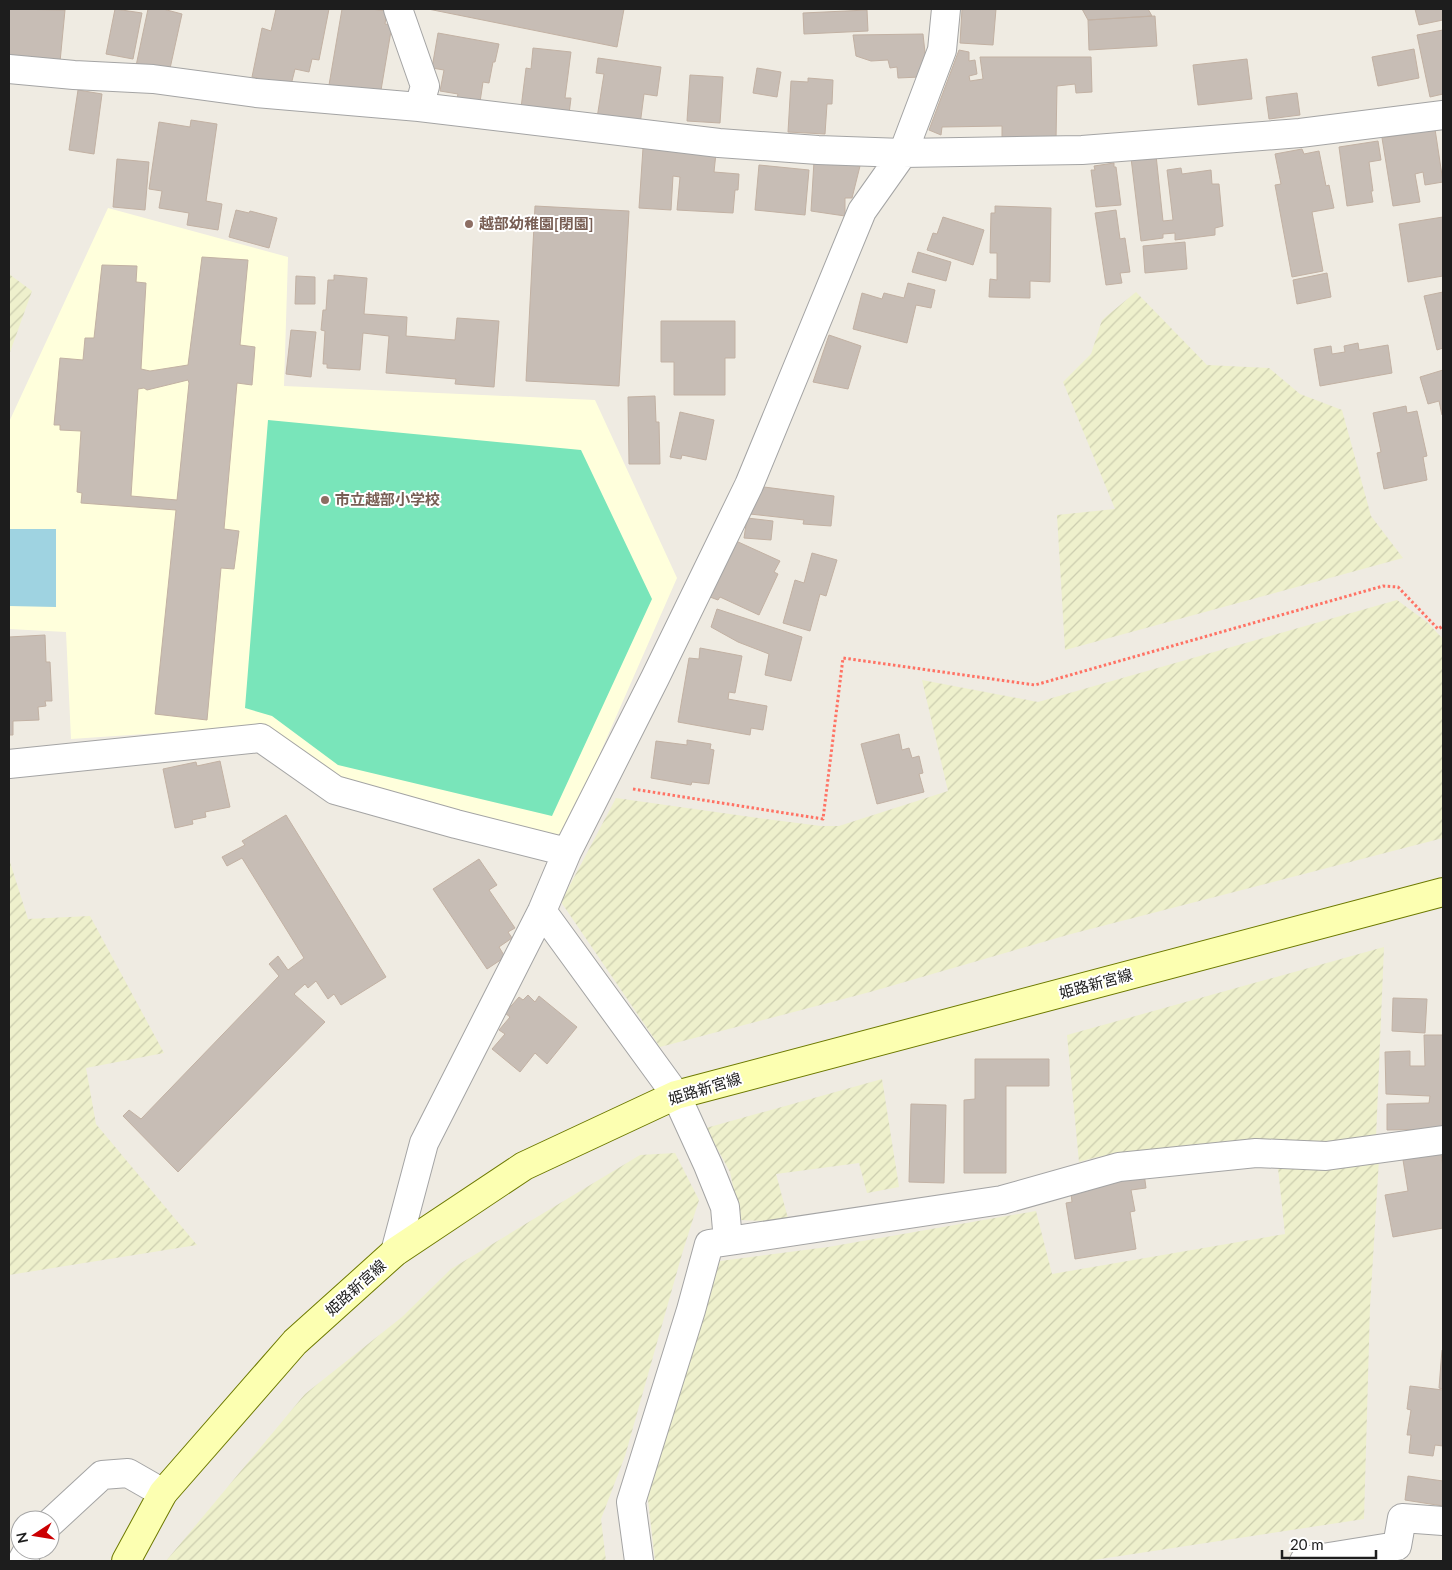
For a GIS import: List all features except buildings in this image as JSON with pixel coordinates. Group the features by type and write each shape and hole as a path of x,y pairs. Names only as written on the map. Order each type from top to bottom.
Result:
{"main road":[{"name":"姫路新宮線","path":"126,1561 163,1493 295,1342 396,1252 524,1166 676,1095 1443,892"}],"street":[{"path":"398,9 425,86 420,107"},
{"path":"396,1252 424,1143 542,911 567,852 655,678 748,485 862,211 903,153 942,50 946,9"},
{"path":"9,69 152,79 256,93 420,107 719,143 903,153 1082,150 1300,133 1443,115"},
{"path":"9,764 261,738 335,790 456,824 567,852"},
{"path":"542,911 676,1095 725,1207 728,1241"},
{"path":"639,1561 630,1502 709,1244 1002,1200 1119,1167 1256,1153 1326,1156 1443,1140"},
{"path":"60,1514 102,1475 128,1473 163,1493"},
{"path":"1304,1561 1397,1546 1402,1518 1443,1521"}],"path":[{"path":"601,784 823,819 842,658 1035,684 1383,586 1398,587 1438,628 1443,626"}],"shaded area":[{"name":"市立越部小学校","path":"108,208 288,257 284,386 595,400 677,578 565,833 545,837 341,785 263,726 71,739 66,632 9,629 9,422"},
{"path":"9,274 32,291 9,355"},
{"path":"1136,292 1207,365 1269,368 1300,394 1342,410 1371,516 1403,558 1065,650 1057,515 1115,509 1063,382 1091,354 1102,320"},
{"path":"1397,600 1427,622 1443,639 1443,838 1071,934 870,992 660,1047 561,902 616,798 821,826 839,826 948,791 922,680 1038,702"},
{"path":"9,859 28,919 90,916 164,1053 86,1068 96,1124 197,1245 9,1275"},
{"path":"1384,947 1376,1138 1294,1143 1192,1145 1097,1157 1079,1162 1067,1035"},
{"path":"882,1079 899,1187 867,1193 859,1163 776,1174 789,1222 740,1220 730,1172 706,1128"},
{"path":"675,1153 699,1200 625,1456 601,1519 606,1561 166,1561 305,1394 402,1317 451,1269 640,1155"},
{"path":"1379,1159 1370,1307 1364,1519 1087,1561 655,1561 647,1491 720,1261 828,1247 1036,1211 1052,1274 1285,1234 1278,1168 1338,1169"}],"green space":[{"path":"268,420 581,450 652,599 552,816 338,765 272,716 245,708"}],"water":[{"path":"9,529 56,529 56,607 9,606"}],"place":[{"name":"越部幼稚園[閉園]","path":"469,224"},
{"name":"市立越部小学校","path":"325,500"}]}
